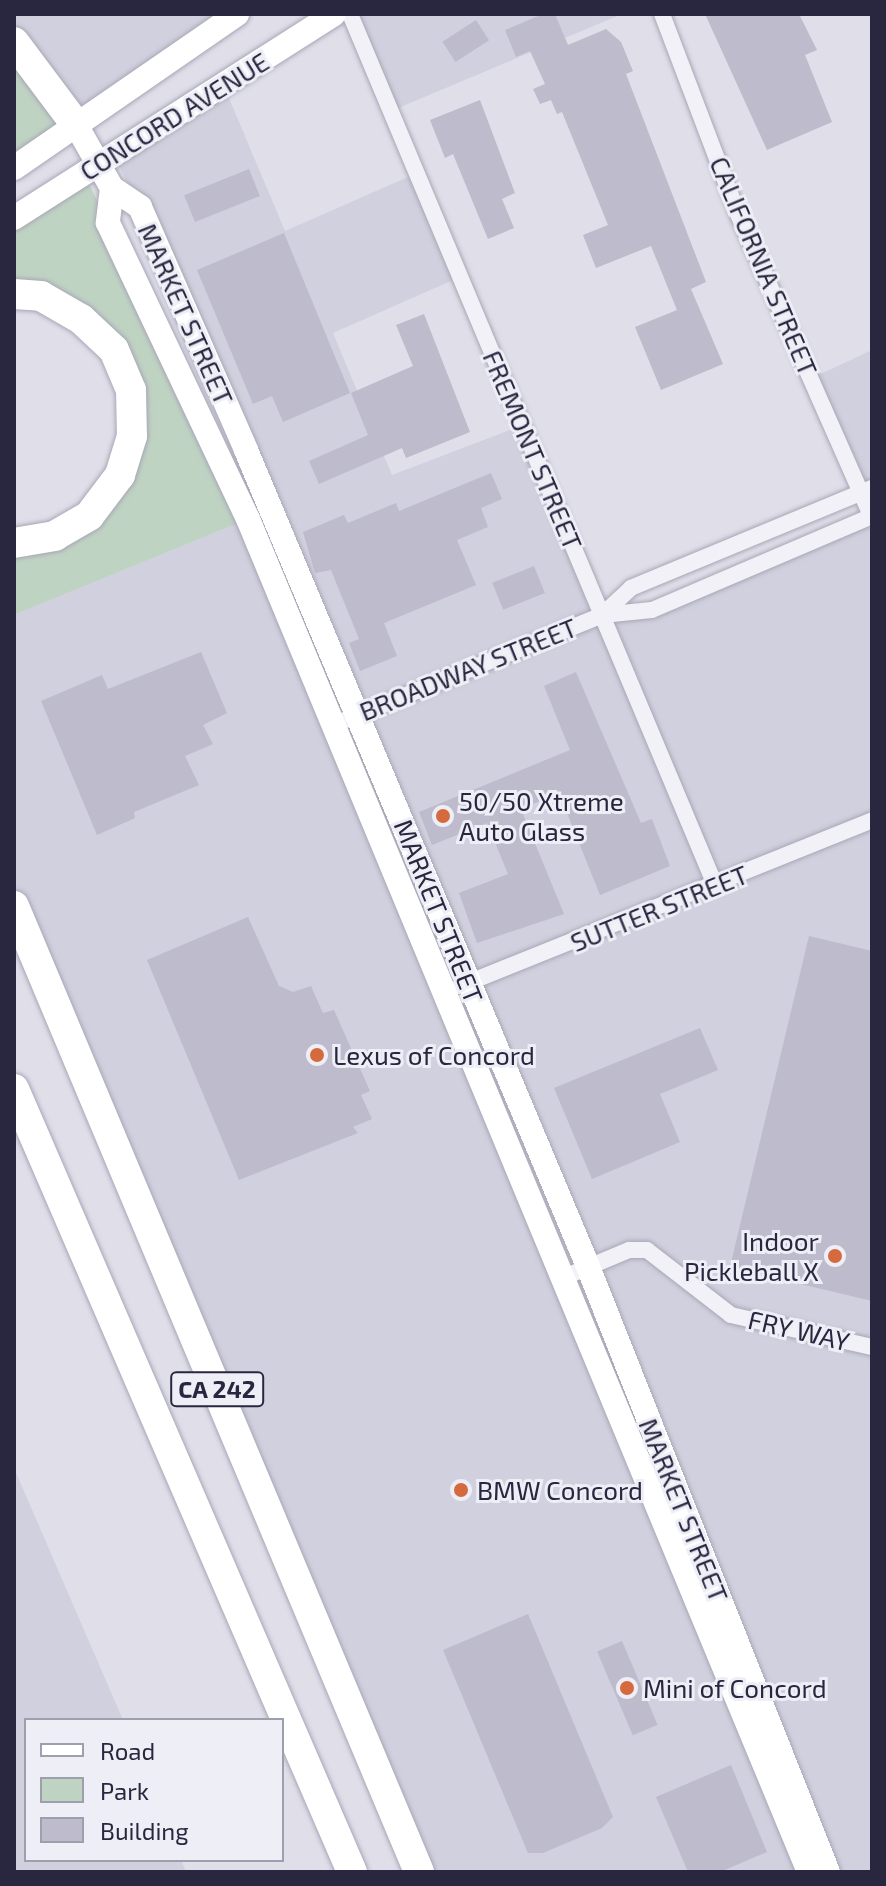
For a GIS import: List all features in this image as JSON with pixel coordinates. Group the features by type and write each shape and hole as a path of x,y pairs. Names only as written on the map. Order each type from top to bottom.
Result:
{"highway":[{"path":"14,42 76,125"},
{"path":"14,294 41,296 81,319 114,350 131,390 132,436 120,475 89,516 55,536 14,543"},
{"name":"CA 242","path":"14,906 419,1872"},
{"name":"CA 242","path":"14,1089 352,1872"}],"main road":[{"name":"CONCORD AVENUE","path":"14,168 237,14"},
{"name":"CONCORD AVENUE","path":"14,218 334,14"},
{"name":"MARKET STREET","path":"76,125 112,188 140,207 358,714 587,1264 828,1872"},
{"name":"MARKET STREET","path":"112,188 108,223 231,478 809,1872"}],"street":[{"name":"FREMONT STREET","path":"350,14 715,885"},
{"name":"CALIFORNIA STREET","path":"662,14 739,216 867,490 872,516"},
{"name":"BROADWAY STREET","path":"602,615 631,588 867,490"},
{"name":"BROADWAY STREET","path":"333,725 602,615 652,610 872,516"},
{"name":"SUTTER STREET","path":"444,992 872,820"},
{"name":"FRY WAY","path":"562,1278 587,1264 629,1250 647,1250 731,1315 872,1347"}],"shaded area":[{"path":"14,14 237,14 76,125 14,42"},
{"path":"350,14 622,14 391,111"},
{"path":"223,84 285,231 417,173 460,277 333,333 392,475 523,425 602,615 652,610 872,516 872,1872 828,1872 140,207 113,154"},
{"path":"872,350 872,488 861,492 812,378"},
{"path":"248,519 809,1872 419,1872 14,906 14,615"},
{"path":"14,1468 122,1718 24,1718 24,1862 182,1862 186,1872 14,1872"}],"green space":[{"path":"14,42 76,125 14,168"},
{"path":"84,173 248,519 14,615 14,543 55,536 132,436 114,350 14,294 14,218"}],"building":[{"path":"543,14 555,14 568,45 606,29 621,42 633,71 626,74 706,282 691,289 723,364 661,390 635,327 677,310 651,246 596,268 583,235 608,225 562,112 557,114 551,100 540,104 533,89 545,84 530,51 516,57 505,30"},
{"path":"705,14 799,14 817,50 805,55 832,122 767,150"},
{"path":"476,20 489,40 456,62 442,42"},
{"path":"480,100 515,193 502,199 514,228 488,239 453,154 445,158 430,120"},
{"path":"249,169 260,196 195,222 184,195"},
{"path":"284,233 350,393 283,422 272,396 253,404 197,270"},
{"path":"424,314 470,432 406,458 402,448 319,484 309,461 368,435 351,393 413,366 396,325"},
{"path":"491,473 502,499 481,508 488,527 457,540 476,585 384,623 397,656 360,671 349,643 359,639 331,570 315,573 303,532 344,515 348,523 396,503 399,511"},
{"path":"534,566 545,593 503,610 492,583"},
{"path":"201,652 227,713 203,725 213,744 185,756 199,785 134,812 135,818 97,835 41,701 102,675 108,689"},
{"path":"576,672 641,823 652,819 670,866 600,895 559,793 521,809 564,914 477,943 459,893 508,874 487,823 432,845 419,812 570,750 544,686"},
{"path":"248,917 279,986 293,992 311,986 323,1013 334,1010 370,1091 361,1095 372,1119 353,1127 358,1133 239,1180 147,960"},
{"path":"809,936 872,951 872,1301 730,1267"},
{"path":"700,1028 718,1070 660,1094 680,1142 592,1179 554,1088"},
{"path":"528,1614 613,1817 602,1828 543,1853 528,1853 443,1650"},
{"path":"622,1641 658,1725 633,1735 597,1652"},
{"path":"731,1765 767,1852 720,1872 688,1872 656,1797"}],"place":[{"name":"50/50 Xtreme Auto Glass","path":"443,816"},
{"name":"Lexus of Concord","path":"317,1055"},
{"name":"Indoor Pickleball X","path":"835,1256"},
{"name":"BMW Concord","path":"461,1490"},
{"name":"Mini of Concord","path":"627,1688"}]}
